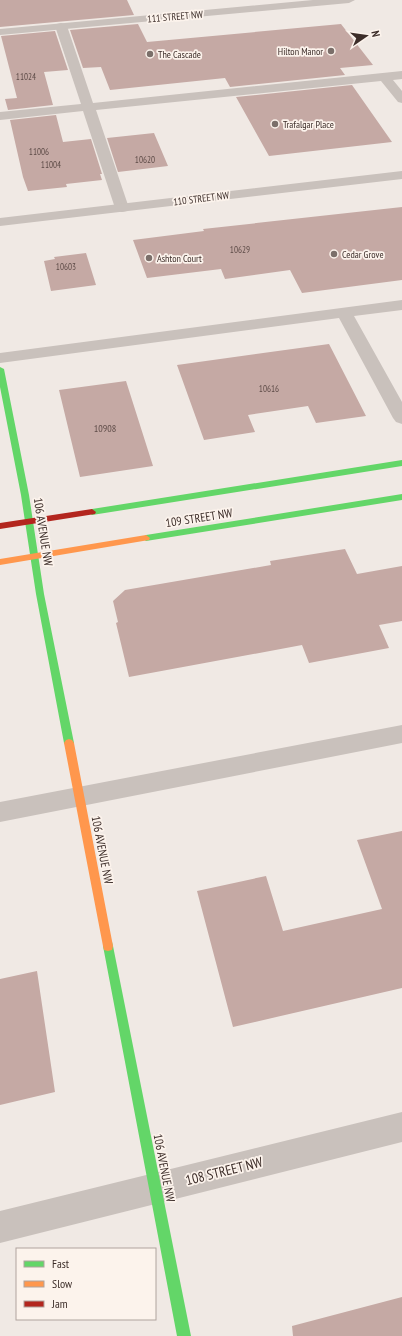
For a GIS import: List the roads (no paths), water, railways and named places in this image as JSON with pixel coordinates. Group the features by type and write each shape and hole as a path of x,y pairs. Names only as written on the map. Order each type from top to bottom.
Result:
{"street":[{"name":"111 STREET NW","path":"0,32 349,0"},
{"path":"61,26 122,208"},
{"path":"0,116 402,75"},
{"path":"384,77 402,99"},
{"name":"110 STREET NW","path":"0,222 402,175"},
{"path":"0,358 402,305"},
{"path":"344,313 402,418"},
{"name":"106 AVENUE NW","path":"0,368 79,798 184,1336"},
{"name":"109 STREET NW","path":"0,526 402,463"},
{"name":"109 STREET NW","path":"0,562 402,497"},
{"path":"0,812 79,798 402,734"},
{"name":"108 STREET NW","path":"0,1227 402,1127"}],"place":[{"name":"Hilton Manor","path":"331,51"},
{"name":"The Cascade","path":"150,54"},
{"name":"Trafalgar Place","path":"275,124"},
{"name":"Cedar Grove","path":"334,254"},
{"name":"Ashton Court","path":"149,258"}]}
